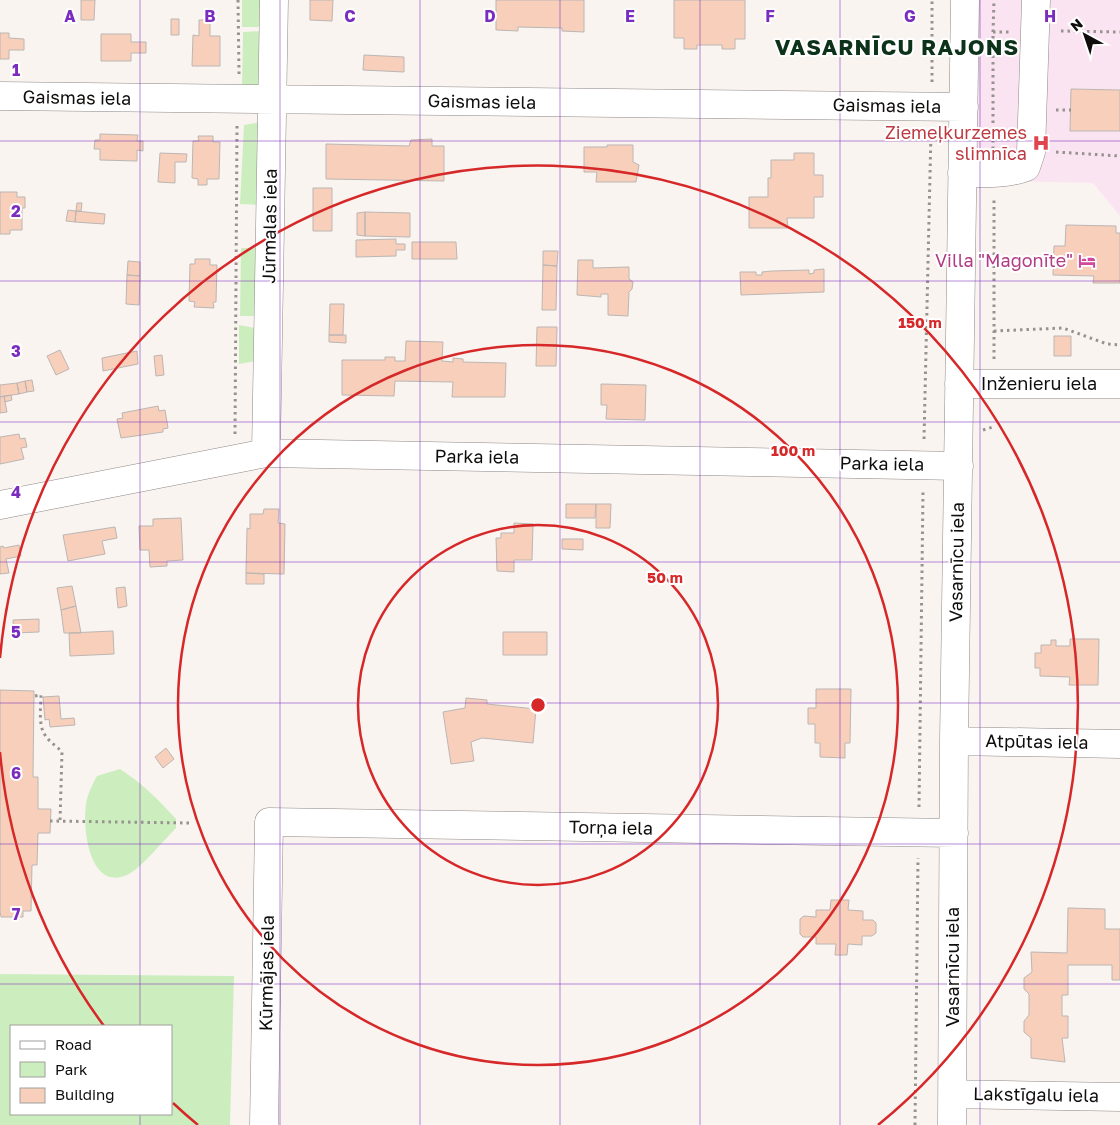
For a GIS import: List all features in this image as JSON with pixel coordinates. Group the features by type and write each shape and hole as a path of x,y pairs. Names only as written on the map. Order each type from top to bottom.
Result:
{"street":[{"name":"Jūrmalas iela","path":"266,453 274,0"},
{"name":"Vasarnīcu iela","path":"952,1125 954,741 965,0"},
{"path":"962,173 993,174 1016,171 1026,167 1031,152 1036,0"},
{"name":"Gaismas iela","path":"0,96 964,107"},
{"name":"Inženieru iela","path":"959,384 1120,384"},
{"name":"Parka iela","path":"0,505 266,453 959,466"},
{"name":"Atpūtas iela","path":"954,741 1120,744"},
{"name":"Torņa iela","path":"269,822 954,834"},
{"name":"Kūrmājas iela","path":"264,1125 269,822"},
{"name":"Lakstīgalu iela","path":"953,1094 1120,1097"}],"path":[{"path":"238,0 239,83"},
{"path":"915,1125 923,465 932,0"},
{"path":"993,32 994,0"},
{"path":"235,437 237,120"},
{"path":"994,331 1062,328 1107,344 1120,345"},
{"path":"34,696 41,695 41,722 46,737 56,744 62,752 60,821"},
{"path":"50,821 189,823"}],"shaded area":[{"name":"Ziemeļkurzemes slimnīca","path":"965,0 1120,0 1120,216 1093,183 962,180"}],"green space":[{"path":"242,0 265,0 265,27 242,27"},
{"path":"262,31 266,35 259,87 242,89 243,32"},
{"path":"261,122 261,205 240,204 244,125"},
{"path":"241,248 260,248 260,316 240,316"},
{"path":"239,325 260,329 256,361 239,364"},
{"path":"120,769 143,786 163,805 176,819 176,828 134,871 116,878 105,875 97,867 91,856 85,816 87,798 97,776"},
{"path":"0,974 234,976 230,1125 0,1125"}],"building":[{"path":"81,0 95,0 94,20 81,20"},
{"path":"310,0 333,0 332,21 310,20"},
{"path":"496,0 584,0 584,32 562,31 562,28 518,27 518,31 496,30"},
{"path":"674,0 745,0 745,39 735,39 735,49 722,49 722,45 697,45 697,49 684,49 684,38 674,38"},
{"path":"171,19 179,19 179,35 171,35"},
{"path":"199,20 210,20 210,36 220,36 220,66 192,66 193,35 199,36"},
{"path":"0,33 9,33 9,38 24,39 24,50 9,50 9,59 0,59"},
{"path":"101,34 131,34 131,42 146,42 146,53 131,53 131,61 101,61"},
{"path":"364,55 404,57 404,72 363,70"},
{"path":"1071,89 1120,90 1120,131 1070,131"},
{"path":"100,134 138,135 137,141 143,141 143,151 137,150 137,161 100,160 100,149 94,149 95,140 100,140"},
{"path":"198,136 213,136 213,142 220,142 219,179 207,179 207,185 198,185 198,179 192,178 193,141 199,141"},
{"path":"432,139 432,146 444,146 444,181 326,179 326,144 409,146 411,140"},
{"path":"607,145 633,145 633,162 639,165 636,182 596,182 597,172 584,172 584,147 607,147"},
{"path":"160,153 187,154 186,162 175,162 175,183 158,182"},
{"path":"794,153 814,153 814,175 823,175 823,197 814,197 814,218 787,218 788,228 749,228 749,197 768,197 768,178 771,178 771,160 794,160"},
{"path":"313,188 332,188 332,231 313,231"},
{"path":"0,192 17,192 17,197 25,197 25,208 22,208 22,230 10,230 10,234 0,234"},
{"path":"77,203 82,203 81,211 76,211"},
{"path":"68,210 76,211 75,222 66,221"},
{"path":"76,211 105,214 104,224 75,222"},
{"path":"365,212 410,213 410,237 365,236"},
{"path":"365,212 365,236 357,235 357,213"},
{"name":"Villa \"Magonīte\"","path":"1066,225 1116,226 1116,233 1120,233 1120,283 1093,283 1094,276 1053,275 1054,246 1065,246"},
{"path":"396,239 396,244 405,244 405,250 396,250 396,256 356,257 356,240"},
{"path":"412,242 456,242 457,259 412,259"},
{"path":"543,251 558,251 557,266 543,265"},
{"path":"195,259 210,259 210,265 217,265 216,302 213,302 214,308 194,307 195,302 189,301 190,264 195,264"},
{"path":"578,260 593,260 593,268 629,267 629,279 633,282 632,289 629,292 628,316 608,315 608,294 601,294 601,297 577,295"},
{"path":"128,261 140,262 140,276 127,275"},
{"path":"543,265 557,266 556,310 542,310"},
{"path":"824,269 824,292 741,295 740,272 756,272 756,275 762,275 762,272 809,270 809,274 814,273 814,270"},
{"path":"127,275 140,276 139,305 126,304"},
{"path":"330,304 344,304 343,335 329,335"},
{"path":"537,327 557,327 556,366 536,366"},
{"path":"329,335 346,335 346,343 329,342"},
{"path":"1054,336 1071,336 1071,356 1054,356"},
{"path":"406,341 443,342 442,361 453,362 453,358 463,359 463,362 506,363 505,397 452,397 453,382 395,381 394,396 342,395 342,360 385,360 385,357 395,357 395,361 405,361"},
{"path":"60,350 69,369 56,375 47,356"},
{"path":"137,351 138,364 103,371 102,358"},
{"path":"162,355 164,375 156,376 154,356"},
{"path":"32,380 34,391 27,392 25,381"},
{"path":"25,381 27,392 19,394 17,383"},
{"path":"17,383 19,394 0,397 0,385"},
{"path":"601,384 646,385 645,420 606,419 607,405 601,405"},
{"path":"11,395 12,400 5,402 4,396"},
{"path":"4,396 7,412 0,413 0,397"},
{"path":"158,406 159,411 165,410 168,428 163,429 163,432 121,438 117,419 123,418 122,413"},
{"path":"19,434 20,439 25,438 27,447 21,448 24,459 0,464 0,437"},
{"path":"566,504 596,504 595,518 566,518"},
{"path":"596,504 611,504 610,528 596,528"},
{"path":"264,509 279,509 278,523 285,524 284,574 246,573 247,528 250,529 250,514 263,514"},
{"path":"181,518 183,560 167,561 167,566 150,567 149,550 140,550 139,526 153,526 153,519"},
{"path":"514,523 533,524 532,560 514,560 514,572 497,571 496,538 501,538 501,533 514,533"},
{"path":"115,527 117,538 102,541 105,554 68,561 63,535"},
{"path":"562,539 583,539 583,550 562,549"},
{"path":"19,545 21,556 6,559 9,573 0,574 0,547"},
{"path":"246,573 264,574 264,584 246,584"},
{"path":"72,586 76,606 61,610 57,588"},
{"path":"125,587 127,606 118,608 116,588"},
{"path":"76,606 81,633 64,633 61,610"},
{"path":"39,619 39,632 14,633 13,620"},
{"path":"113,631 114,654 70,656 69,633"},
{"path":"503,632 547,632 547,655 503,655"},
{"path":"1070,639 1099,639 1098,685 1069,685 1070,677 1040,676 1040,668 1035,668 1035,653 1041,653 1041,645 1051,645 1051,640 1056,640 1056,646 1070,646"},
{"path":"816,689 851,689 850,743 845,743 845,758 820,757 820,743 815,743 815,724 808,724 808,708 816,708"},
{"path":"0,690 34,691 33,777 38,777 38,809 51,809 50,833 38,833 37,865 32,865 31,911 23,911 23,917 1,917 0,911"},
{"path":"59,696 61,719 74,718 75,725 50,727 49,719 45,720 43,697"},
{"path":"466,698 487,700 487,704 536,709 533,743 482,738 471,742 474,761 451,764 443,712 465,708"},
{"path":"166,748 174,759 163,768 155,757"},
{"path":"831,900 849,900 848,910 863,911 863,920 873,920 876,923 876,933 872,936 862,936 862,945 848,944 847,955 835,955 836,944 816,944 816,937 803,937 800,934 800,919 804,916 816,917 816,910 830,910"},
{"path":"1068,908 1105,909 1105,929 1120,929 1120,980 1112,980 1112,965 1068,965 1068,995 1062,995 1062,1016 1068,1016 1068,1038 1062,1038 1065,1062 1031,1058 1031,1038 1024,1032 1024,1021 1029,1015 1029,994 1024,989 1024,978 1032,972 1031,952 1067,953"}],"place":[{"name":"Ziemeļkurzemes slimnīca","path":"1041,143"},
{"name":"Villa \"Magonīte\"","path":"1087,261"}],"district":[{"name":"VASARNĪCU RAJONS","path":"897,47"}]}
